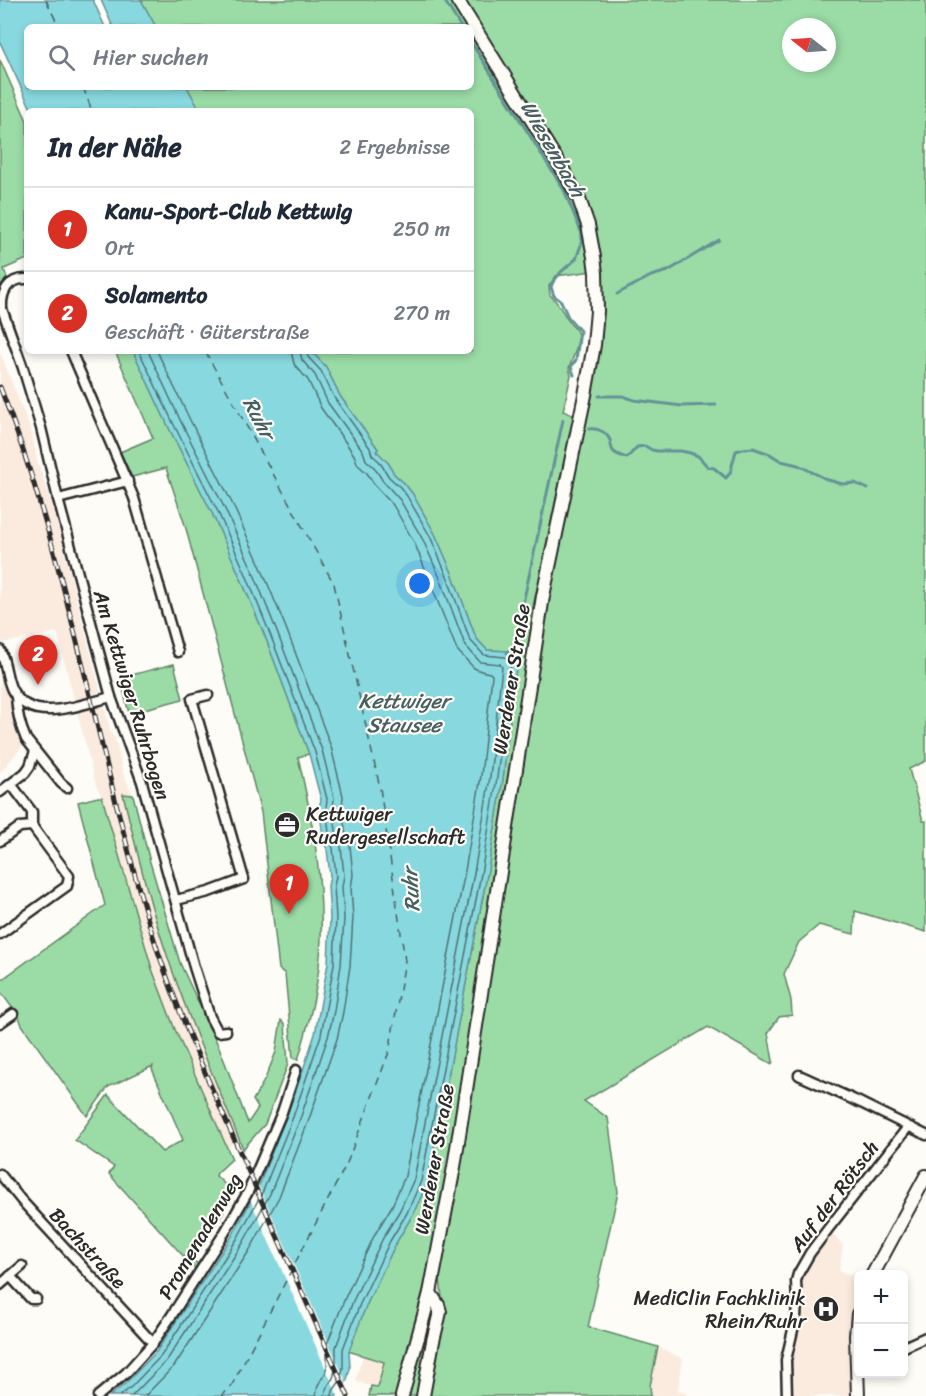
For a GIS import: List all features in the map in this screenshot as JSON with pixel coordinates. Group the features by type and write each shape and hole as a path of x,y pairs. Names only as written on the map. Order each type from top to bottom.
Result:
{"main road":[{"name":"Werdener Straße","path":"456,0 471,24"},
{"name":"Werdener Straße","path":"402,1396 430,1293 454,1167 543,596 585,395 597,310 594,257 588,225 579,199 474,29"},
{"path":"876,1270 926,1176"},
{"path":"423,1396 440,1312 430,1293"},
{"path":"858,1378 858,1396"}],"street":[{"name":"Am Kettwiger Ruhrbogen","path":"24,278 14,281 3,292 2,309 36,409 111,697 142,782 194,967 210,1017 218,1032 226,1031"},
{"path":"72,354 128,481 178,652"},
{"path":"58,499 128,481"},
{"path":"0,650 16,697 23,733 35,751 67,788"},
{"path":"176,900 209,892 244,879 192,699 208,695"},
{"path":"16,697 33,708 51,711 111,697"},
{"path":"0,792 12,784 30,766 35,751"},
{"path":"0,934 67,886 69,876 32,826 32,812 12,784"},
{"path":"0,841 20,826 32,826"},
{"path":"0,1023 13,1014"},
{"name":"Promenadenweg","path":"98,1396 126,1373 153,1343 203,1267 248,1192 282,1112 296,1070"},
{"name":"Auf der Rötsch","path":"799,1075 926,1136"},
{"name":"Auf der Rötsch","path":"787,1396 786,1360 796,1317 798,1274 816,1245 908,1127"},
{"name":"Bachstraße","path":"0,1174 153,1343"},
{"path":"0,1285 22,1266"},
{"path":"10,1276 32,1299 36,1299"},
{"path":"908,1345 926,1337"}],"shaded area":[{"path":"0,352 32,434 37,460 52,503 111,733 115,738 123,773 133,795 180,963 219,1047 248,1123 228,1149 174,1027 152,969 102,797 96,786 57,632 3,643 0,638"},
{"path":"0,652 15,698 24,744 0,773"},
{"name":"MediClin Fachklinik Rhein/Ruhr","path":"829,1231 843,1245 839,1271 854,1276 854,1396 789,1396 787,1367 798,1278"},
{"name":"MediClin Fachklinik Rhein/Ruhr","path":"658,1347 683,1359 678,1390 690,1396 651,1396 650,1386"},
{"path":"363,1355 385,1362 378,1388 357,1382"}],"green space":[{"path":"141,0 926,0 926,761 909,769 923,821 926,821 926,932 855,911 854,934 819,925 799,942 784,974 791,1000 792,1015 779,1017 768,1033 772,1064 708,1027 584,1101 608,1118 618,1192 588,1327 658,1347 650,1386 651,1396 426,1396 443,1310 439,1266 542,621 600,304 593,271 556,276 549,286 550,295 578,335 577,347 569,368 571,375 563,411 574,415 531,616 534,621 451,1164 432,1257 395,1396 369,1396 371,1386 378,1387 384,1362 348,1351 366,1306 427,1184 487,875 503,779 517,659 507,651 487,650 476,638 435,534 412,493 377,453 378,449 340,396 326,367 314,354 474,354 474,108 198,108 189,90 474,90 474,24 154,24"},
{"path":"0,60 24,114 24,260 4,269 7,278 0,286"},
{"path":"116,354 134,354 212,513 265,636 309,754 298,757 316,847 321,938 314,1000 298,1060 293,1058 285,974 279,969 261,812 185,525 166,468 132,477 120,452 153,438"},
{"path":"174,664 183,699 129,713 120,678"},
{"path":"123,794 133,795 180,963 219,1047 248,1123 258,1108 253,1100 276,1052 281,1020 285,1024 288,1064 265,1124 243,1149 171,967 151,904"},
{"path":"102,797 152,969 174,1027 232,1159 216,1176 232,1191 223,1213 193,1260 198,1264 195,1269 109,1174 114,1167 75,1140 108,1095 162,1152 183,1140 152,1069 153,1066 108,1087 87,1116 0,991 0,981 105,905 78,802"},
{"path":"430,1318 419,1396 408,1396"}],"water":[{"path":"0,0 93,0 104,24 24,24 24,90 189,90 198,108 31,108 0,42"},
{"path":"101,0 141,0 154,24 112,24"},
{"name":"Kettwiger Stausee","path":"134,354 314,354 326,367 340,396 378,449 377,453 412,493 435,534 476,638 487,650 509,651 517,659 503,779 487,875 427,1184 366,1306 349,1351 350,1368 346,1384 337,1396 110,1396 156,1352 232,1236 258,1188 297,1088 315,1034 328,963 330,876 319,807 321,800 309,754 239,574 212,513"}],"pier":[{"path":"257,1182 348,1386 341,1396 338,1396 249,1197"}],"waterway":[{"name":"Wiesenbach","path":"444,0 459,24"},
{"name":"Wiesenbach","path":"474,47 564,190 582,234 576,259 561,272 551,287 554,296 561,301 568,317 580,331 576,360 571,367 574,375"},
{"path":"617,294 651,276 668,271 719,240"},
{"path":"599,396 623,396 634,400 682,406 716,405"},
{"path":"507,653 515,640 563,420"},
{"path":"589,429 596,429 604,433 610,440 613,451 627,458 637,447 645,446 657,451 681,451 698,456 708,467 714,468 726,478 730,473 736,451 753,448 781,461 798,465 828,480 843,484 855,483 868,489"}],"ferry route":[{"path":"46,0 58,24"},
{"path":"84,90 91,108"},
{"path":"207,354 334,584 380,788 405,961 389,1052 347,1163 232,1385 222,1396"}],"railway":[{"path":"0,387 45,520 114,794 160,958 203,1069 348,1396"}],"place":[{"name":"Solamento","path":"38,685"},
{"name":"Kettwiger Rudergesellschaft","path":"287,825"},
{"name":"Kanu-Sport-Club Kettwig","path":"289,914"},
{"name":"MediClin Fachklinik Rhein/Ruhr","path":"826,1309"}],"water label":[{"name":"Ruhr","path":"259,418"},
{"name":"Ruhr","path":"411,890"}]}
